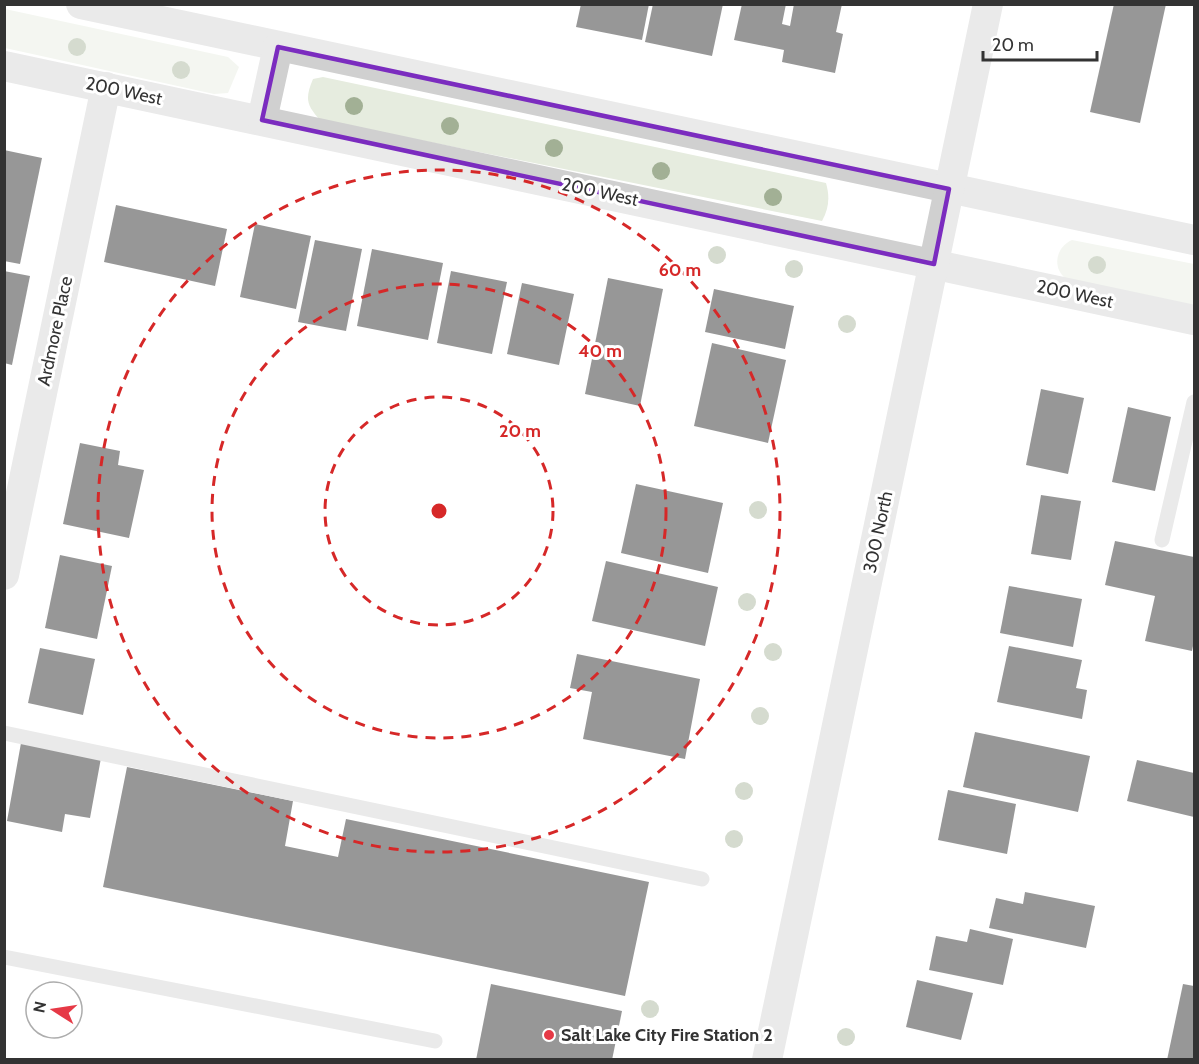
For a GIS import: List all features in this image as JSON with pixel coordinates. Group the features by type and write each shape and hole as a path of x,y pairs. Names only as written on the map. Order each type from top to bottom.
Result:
{"street":[{"path":"81,4 1194,240"},
{"name":"300 North","path":"767,1059 988,4"},
{"path":"262,120 279,47"},
{"name":"200 West","path":"4,66 1194,320"},
{"name":"Ardmore Place","path":"4,575 106,87"}],"lane":[{"path":"1162,540 1194,402"},
{"path":"4,733 702,879"},
{"path":"4,957 435,1041"}],"highlighted area":[{"path":"278,47 949,189 934,264 262,120"}],"shaded area":[{"path":"5,9 228,57 239,67 228,93 214,94 5,48"},
{"path":"323,77 826,183 828,198 826,212 822,221 320,120 312,110 308,96 313,79"},
{"path":"1072,240 1194,264 1194,305 1065,278 1058,268 1059,252"}],"building":[{"path":"581,4 649,4 642,40 576,27"},
{"path":"653,4 723,4 712,56 645,42"},
{"path":"742,4 786,4 782,24 790,26 794,4 842,4 836,32 843,34 835,73 782,62 784,50 734,40"},
{"path":"1114,4 1166,4 1140,123 1090,112"},
{"path":"4,150 42,158 20,264 4,261"},
{"path":"116,205 227,229 215,286 104,262"},
{"path":"255,224 311,236 296,309 240,297"},
{"path":"315,240 362,249 346,331 298,322"},
{"path":"372,249 443,263 428,340 357,326"},
{"path":"4,271 30,276 12,365 4,363"},
{"path":"451,271 507,282 492,354 437,343"},
{"path":"608,278 663,289 640,406 585,394"},
{"path":"522,283 574,294 559,365 507,354"},
{"path":"714,289 794,306 785,349 705,332"},
{"path":"712,343 786,360 768,443 694,426"},
{"path":"1041,389 1084,398 1068,474 1026,465"},
{"path":"1128,407 1171,417 1155,491 1112,482"},
{"path":"80,443 120,451 118,465 144,470 129,538 63,524"},
{"path":"636,484 723,503 708,573 621,553"},
{"path":"1041,495 1081,501 1071,560 1031,554"},
{"path":"1115,541 1194,557 1192,651 1145,641 1155,596 1105,585"},
{"path":"60,555 112,566 97,639 45,628"},
{"path":"606,561 718,587 705,646 592,621"},
{"path":"1009,586 1082,599 1073,647 1000,633"},
{"path":"1009,646 1082,660 1076,688 1087,690 1082,719 997,702"},
{"path":"40,648 95,659 83,715 28,703"},
{"path":"577,654 700,679 685,759 583,739 592,692 570,688"},
{"path":"975,732 1090,756 1078,812 963,787"},
{"path":"21,743 101,758 90,818 65,814 62,832 7,821"},
{"path":"1137,760 1194,773 1194,817 1127,801"},
{"path":"127,767 293,801 285,846 338,857 346,819 649,882 625,996 103,887"},
{"path":"948,790 1016,804 1007,854 938,840"},
{"path":"1025,892 1095,906 1086,948 989,928 996,898 1023,904"},
{"path":"970,929 1013,939 1003,985 929,970 936,936 967,942"},
{"path":"917,980 973,993 961,1040 906,1027"},
{"name":"Salt Lake City Fire Station 2","path":"491,984 622,1011 612,1060 476,1060"},
{"path":"1183,984 1194,986 1194,1060 1167,1060"}],"place":[{"name":"Salt Lake City Fire Station 2","path":"549,1035"}]}
